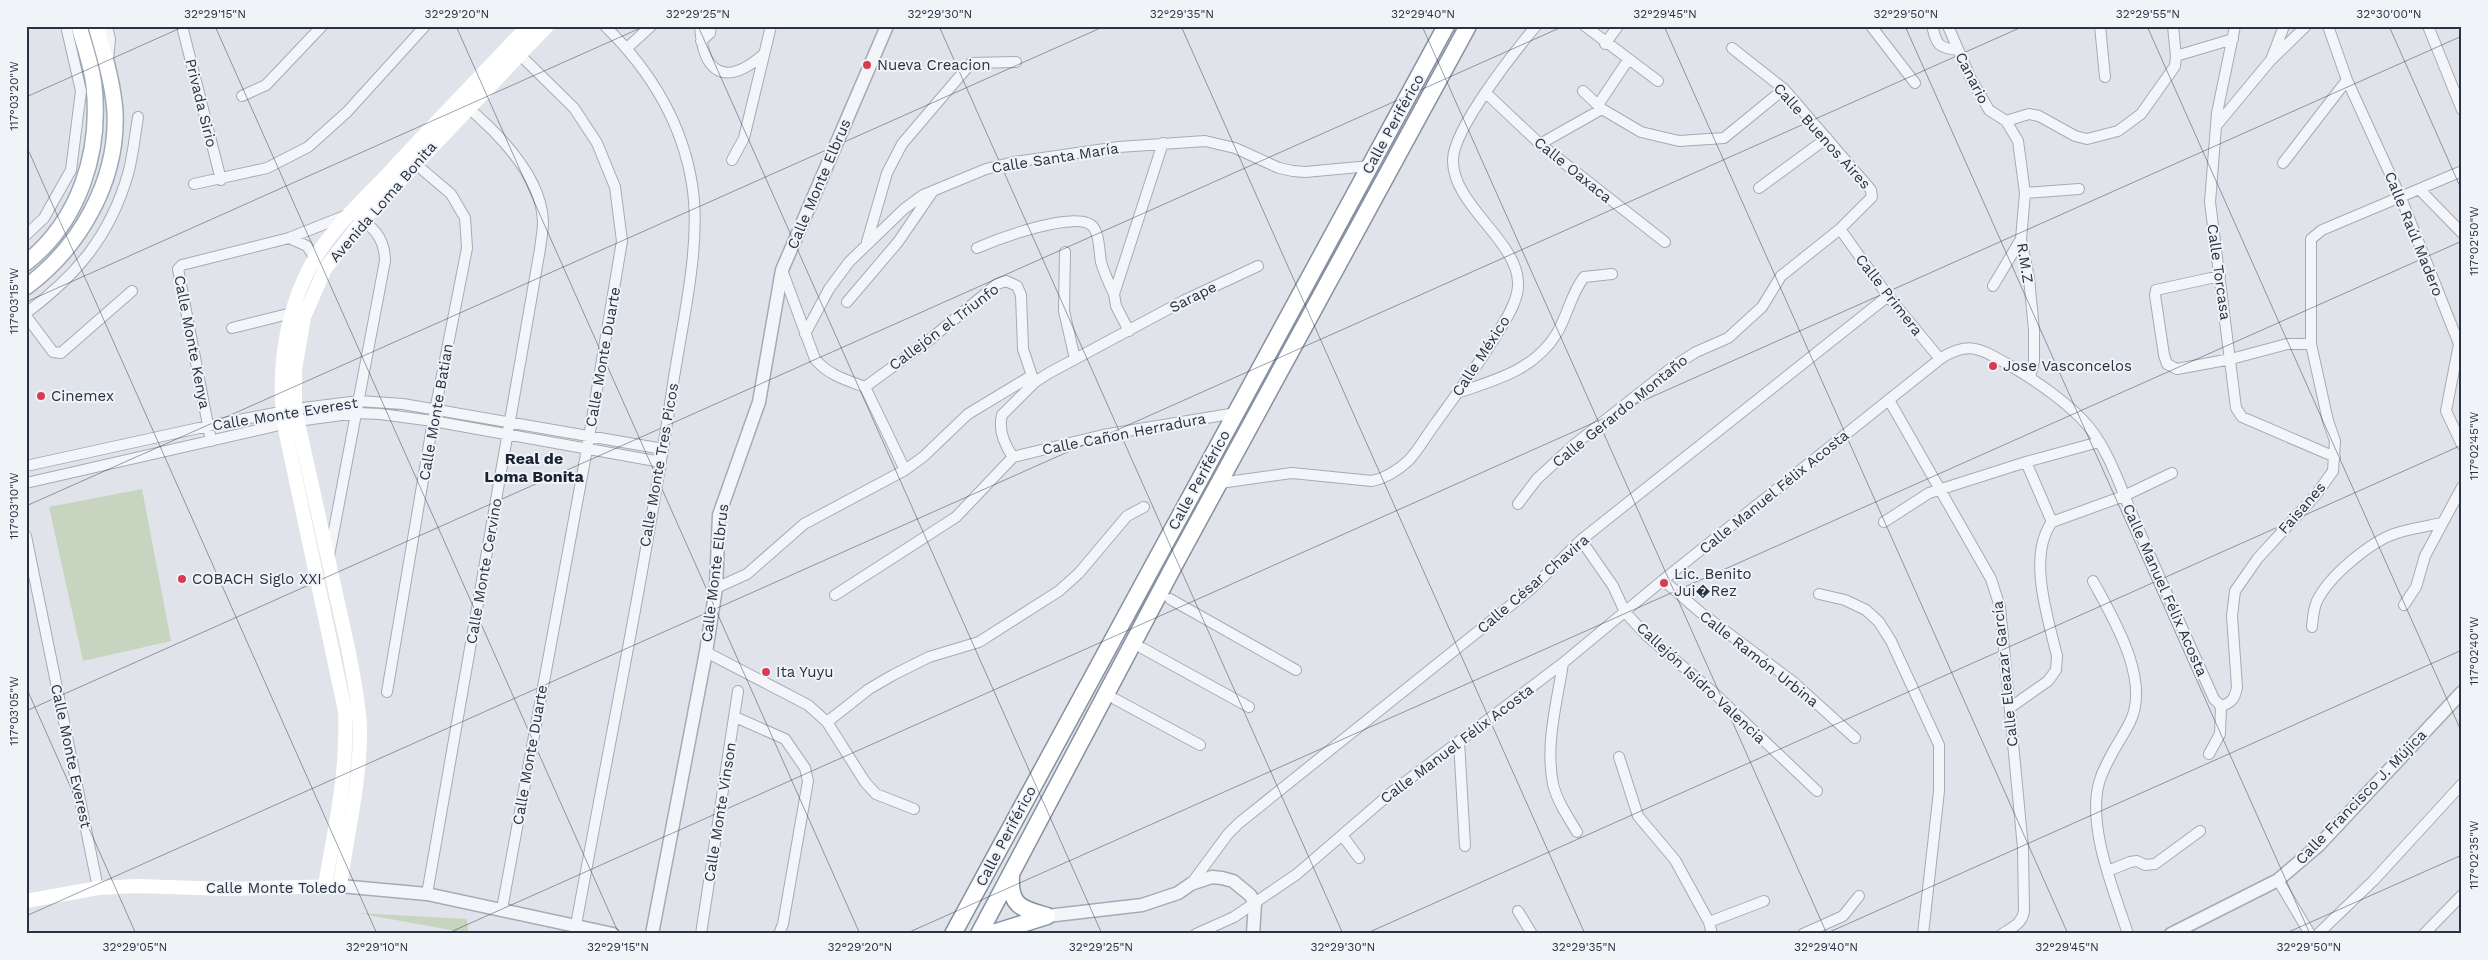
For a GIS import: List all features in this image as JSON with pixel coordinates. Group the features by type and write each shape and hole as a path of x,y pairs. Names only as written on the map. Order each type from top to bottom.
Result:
{"highway":[{"name":"Calle Periférico","path":"953,934 1446,26"},
{"name":"Calle Periférico","path":"979,934 1177,560 1468,26"},
{"path":"1073,755 1090,745 1170,599 1178,577 1177,560"},
{"path":"1011,876 1011,893 1018,905 1048,916"},
{"path":"990,934 1048,916"}],"main road":[{"path":"26,263 59,230 76,201 86,176 93,146 96,112 94,83 79,26"},
{"path":"26,287 57,259 79,231 94,208 104,183 114,137 115,112 107,65 96,26"},
{"name":"Avenida Loma Bonita","path":"515,50 528,26"},
{"name":"Avenida Loma Bonita","path":"325,885 342,784 346,748 345,711 290,416 282,360 292,313 315,258 515,50 547,26"},
{"name":"Avenida Loma Bonita","path":"340,886 356,786 360,728 355,682 328,562 290,416 304,317 325,269 357,216"},
{"name":"Calle Monte Toledo","path":"26,901 98,888 137,886 228,889 340,886"}],"street":[{"path":"26,235 44,218 72,170 81,92 66,26"},
{"path":"107,26 110,44 107,65"},
{"name":"Privada Sirio","path":"182,26 221,180"},
{"path":"242,96 266,85 322,26"},
{"path":"194,184 221,180 266,168 308,147 347,112 425,26"},
{"name":"Calle Monte Tres Picos","path":"576,925 661,462 695,234 695,210 686,155 676,128 663,99 627,48 605,26"},
{"path":"627,48 651,26"},
{"path":"700,26 701,41 710,65 723,72 741,71 764,54"},
{"path":"701,41 710,33 711,26"},
{"path":"732,160 744,138 772,26"},
{"name":"Calle Monte Elbrus","path":"652,934 706,652 716,588 719,515 759,402 782,270 887,26"},
{"name":"Calle México","path":"1220,483 1292,473 1372,481 1384,479 1408,460 1457,393 1504,323 1519,282 1514,265 1480,216 1455,174 1453,160 1457,140 1515,51 1536,26"},
{"path":"1584,26 1605,44 1658,81"},
{"path":"1605,44 1618,26"},
{"path":"1871,26 1915,83"},
{"path":"1932,26 1938,45 1944,49 1958,50"},
{"path":"2100,26 2105,77"},
{"path":"2006,121 2028,114 2039,116 2075,136 2087,139 2118,131 2141,114 2175,66 2173,26"},
{"name":"Calle Torcasa","path":"2235,26 2217,113 2210,202 2236,408 2242,417 2335,456"},
{"path":"2270,61 2284,26"},
{"path":"2216,126 2270,61 2306,26"},
{"name":"Calle Raúl Madero","path":"2328,26 2347,80 2401,198 2459,344 2446,411 2462,446"},
{"path":"2428,26 2462,110"},
{"name":"Canario","path":"1951,27 1958,50 1970,77 1989,110 2006,121"},
{"path":"2176,56 2233,39"},
{"name":"Calle Buenos Aires","path":"1732,48 1784,90 1873,193 1872,197 1840,230"},
{"name":"Calle Monte Duarte","path":"502,909 587,449 622,241 618,205 607,165 587,126 574,108 515,50"},
{"path":"1540,144 1600,107 1628,60"},
{"path":"867,244 887,173 910,131 948,93 971,63 1016,62"},
{"path":"2283,163 2347,80"},
{"path":"1583,91 1600,107 1641,132 1668,140 1724,138 1784,90"},
{"name":"Calle Oaxaca","path":"1486,94 1540,144 1665,242"},
{"name":"Calle Monte Cervino","path":"428,894 543,221 536,195 521,161 490,128 463,104"},
{"path":"132,291 61,353 53,352 26,315 52,294 79,268 100,237 116,208 129,172 138,117"},
{"name":"R.M.Z","path":"2006,121 2018,141 2025,193 2021,239 2029,278 2034,330 2034,361 2030,378"},
{"path":"1759,188 1827,138"},
{"name":"Calle Santa María","path":"805,334 828,289 867,244 904,208 933,190 986,169 1014,162 1119,147 1205,141 1220,143 1293,171 1370,166"},
{"path":"1114,294 1163,143"},
{"name":"Calle Monte Batian","path":"386,692 435,410 467,248 465,218 451,194 410,159"},
{"path":"2401,198 2462,171"},
{"path":"2025,193 2079,189"},
{"path":"847,302 898,242 933,190"},
{"path":"2420,190 2462,233"},
{"name":"Faisanes","path":"2221,706 2229,704 2235,697 2237,687 2232,616 2236,591 2258,558 2326,482 2333,471 2336,441 2328,421 2311,344 2311,239 2315,234 2401,198"},
{"path":"328,562 385,261 380,238 374,229 357,216"},
{"name":"Calle Monte Kenya","path":"210,440 178,269 182,265 289,238 357,216"},
{"path":"977,248 1038,226 1076,222 1088,224 1095,230 1104,273 1114,294 1116,306 1129,331"},
{"name":"Calle Primera","path":"1840,230 1888,296 1940,360"},
{"name":"Calle Gerardo Montaño","path":"1518,504 1538,479 1575,444 1666,372 1683,359 1728,338 1762,307 1781,276 1840,230"},
{"path":"289,238 307,246 315,258"},
{"path":"1993,286 2021,239"},
{"path":"1065,252 1064,311 1076,359"},
{"name":"Sarape","path":"1033,379 1076,359 1185,300 1258,266"},
{"path":"782,270 810,350 823,369 865,387 905,470"},
{"path":"1457,393 1524,368 1540,354 1557,332 1574,290 1584,277 1612,274"},
{"path":"2220,276 2160,287 2156,290 2155,294 2167,364 2177,369 2231,359 2287,344 2311,344"},
{"name":"Callejón el Triunfo","path":"865,387 928,341 990,289 1006,282 1017,286 1020,295 1023,348 1033,379"},
{"name":"Calle César Chavira","path":"1190,884 1239,823 1531,589 1581,540 1888,296"},
{"path":"232,328 292,313"},
{"name":"Calle Manuel Félix Acosta","path":"1196,934 1234,917 1297,874 1392,792 1563,663 1663,580 1954,350 1963,348 1977,349 2030,378 2089,427 2099,442 2124,496 2214,699 2221,706"},
{"path":"716,588 747,574 804,524 905,470 923,457 968,414 1033,379"},
{"path":"834,595 956,517 1013,457 1006,446 1000,422 1002,415 1033,379"},
{"name":"Calle Monte Everest","path":"26,483 210,440 290,416 359,400 404,404 663,449"},
{"name":"Calle Eleazar García","path":"1889,400 1996,590 2000,607 2011,707 2010,731 2023,848 2024,911 2023,919 2018,925 2002,934"},
{"name":"Calle Monte Everest","path":"26,466 208,426 290,416 357,413 433,421 661,462"},
{"name":"Calle Cañon Herradura","path":"1013,457 1103,435 1236,413"},
{"path":"1884,522 1921,498 1939,490 2026,462 2099,442"},
{"path":"2026,462 2052,522"},
{"path":"2011,707 2048,681 2056,670 2057,656 2046,610 2040,565 2041,546 2052,522 2124,496 2172,473"},
{"path":"2404,604 2416,587 2425,556 2462,487"},
{"path":"827,722 869,689 893,675 929,657 980,642 1059,591 1079,573 1127,516 1144,507"},
{"path":"2312,627 2313,611 2318,599 2331,582 2363,553 2379,541 2397,533 2442,523"},
{"name":"Calle Monte Everest","path":"26,536 98,888"},
{"name":"Callejón Isidro Valencia","path":"1581,540 1613,586 1625,612 1661,651 1713,692 1817,791"},
{"name":"Calle Ramón Urbina","path":"1663,580 1700,612 1792,681 1855,738"},
{"path":"2093,581 2114,619 2135,674 2136,694 2131,720 2109,759 2099,783 2099,838 2128,934"},
{"path":"1819,594 1852,603 1866,610 1879,622 1896,649 1939,746 1939,791 1923,934"},
{"path":"1170,599 1296,670"},
{"path":"1142,648 1249,707"},
{"path":"706,652 808,705 827,722 865,782 876,794 914,809"},
{"path":"1563,663 1550,744 1553,784 1562,808 1578,832"},
{"name":"Calle Monte Vinson","path":"701,934 738,691"},
{"name":"Calle Francisco J. Mújica","path":"2171,934 2278,880 2319,845 2462,692"},
{"path":"1115,699 1200,744"},
{"path":"2209,754 2220,734 2221,706"},
{"path":"735,717 785,739 807,773 808,781 784,924 779,934"},
{"path":"1459,741 1464,846"},
{"path":"1619,758 1638,816 1675,860 1709,922 1712,934"},
{"path":"2318,934 2374,880 2462,784"},
{"path":"2108,871 2130,862 2137,861 2145,865 2155,864 2200,831"},
{"path":"1342,835 1360,858"},
{"path":"1048,916 1142,905 1178,893 1190,884 1212,877 1234,881 1250,895 1254,903 1253,934"},
{"path":"2278,880 2310,934"},
{"name":"Calle Monte Toledo","path":"340,886 428,894 613,934"},
{"path":"2424,934 2462,894"},
{"path":"1803,934 1842,916 1859,896"},
{"path":"1709,922 1764,901"},
{"path":"1518,911 1532,934"}],"green space":[{"path":"142,489 171,641 83,661 49,507"},
{"path":"357,913 467,919 468,931 473,934"}],"place":[{"name":"Nueva Creacion","path":"867,65"},
{"name":"Jose Vasconcelos","path":"1993,366"},
{"name":"Cinemex","path":"41,396"},
{"name":"COBACH Siglo XXI","path":"182,579"},
{"name":"Lic. Benito Jui�Rez","path":"1664,583"},
{"name":"Ita Yuyu","path":"766,672"}],"district":[{"name":"Real de Loma Bonita","path":"534,467"}]}
